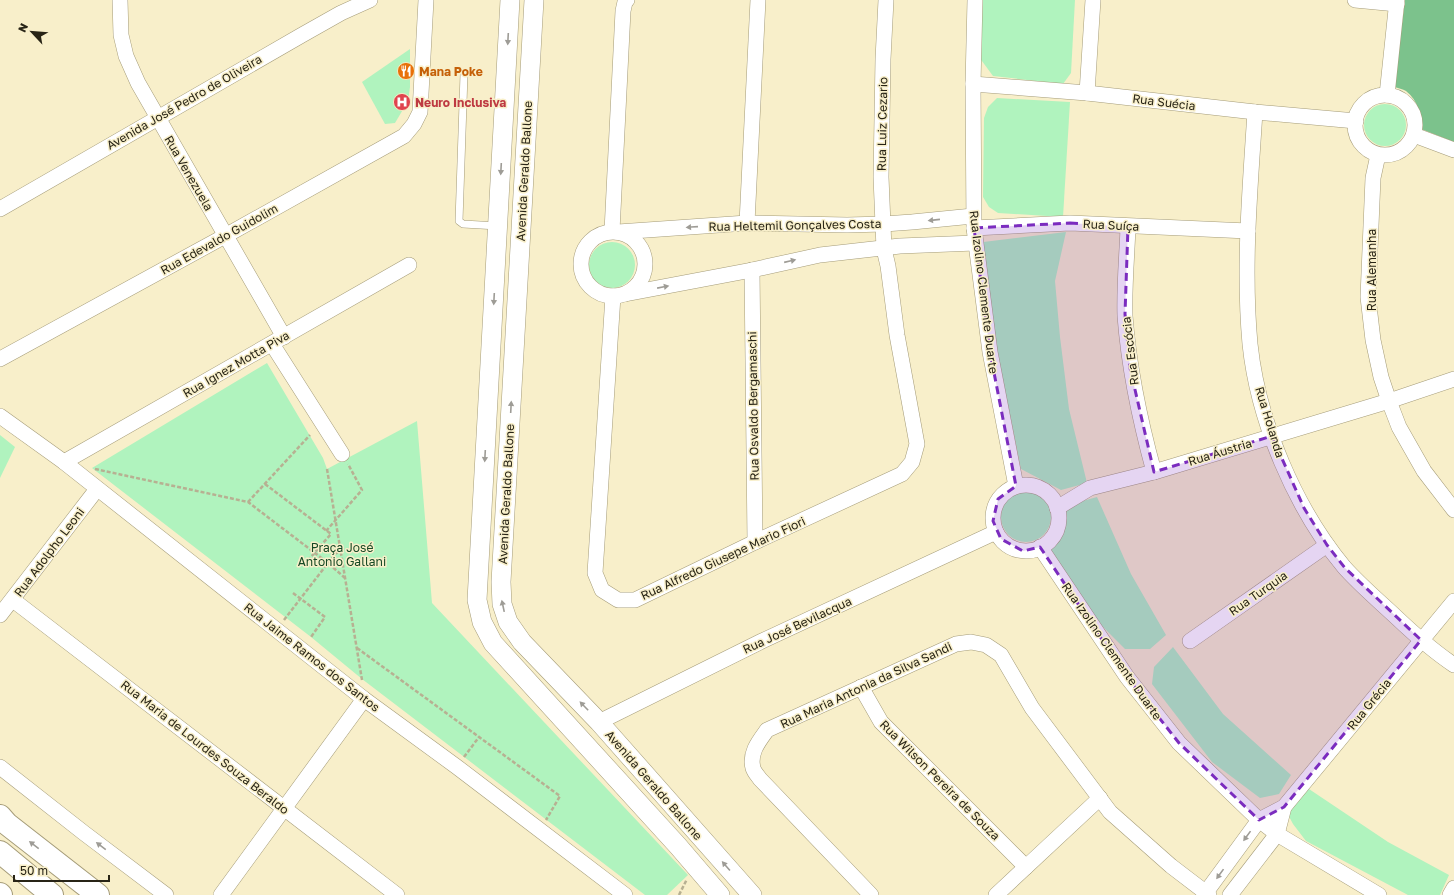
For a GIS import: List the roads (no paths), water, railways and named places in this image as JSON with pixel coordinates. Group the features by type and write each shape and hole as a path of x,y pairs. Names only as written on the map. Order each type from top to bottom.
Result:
{"main road":[{"path":"0,816 7,824 98,895"},
{"path":"0,852 52,895"}],"street":[{"name":"Rua Venezuela","path":"120,0 121,35 126,56 138,83 225,236 278,340 342,454"},
{"name":"Avenida José Pedro de Oliveira","path":"0,209 157,117 302,35 341,13 370,0"},
{"name":"Rua Edevaldo Guidolim","path":"0,358 225,236 404,136 414,124 420,112 426,0"},
{"name":"Avenida Geraldo Ballone","path":"510,0 477,600 482,622 493,643 678,846 720,895"},
{"name":"Avenida Geraldo Ballone","path":"534,0 502,574 502,604 508,622 522,642 599,722 752,895"},
{"path":"615,232 623,11 627,0"},
{"path":"747,223 758,0"},
{"name":"Rua Luiz Cezario","path":"884,249 881,177 883,59 886,0"},
{"name":"Rua Izolino Clemente Duarte","path":"975,0 973,84 974,229 990,352 1016,486"},
{"path":"1086,93 1093,0"},
{"path":"1355,0 1397,2 1387,95"},
{"name":"Rua Suécia","path":"973,84 1086,93 1255,112 1356,121"},
{"path":"1387,95 1400,99 1410,108 1415,121 1414,134 1404,149 1396,154 1378,155 1365,148 1361,142 1356,128 1356,121 1358,113 1363,105 1378,96 1387,95"},
{"name":"Rua Holanda","path":"1255,112 1248,231 1247,280 1251,346 1258,389 1272,436 1284,467 1304,508 1327,545 1351,574 1379,602 1421,640 1454,665"},
{"path":"1414,134 1454,150"},
{"name":"Rua Alemanha","path":"1378,155 1372,178 1368,297 1373,340 1381,377 1399,427 1424,471 1454,510"},
{"name":"Rua Heltemil Gonçalves Costa","path":"615,232 747,223 847,225 912,222 974,229"},
{"name":"Rua Suíça","path":"974,229 1070,223 1248,231"},
{"name":"Rua Escócia","path":"1128,226 1125,314 1130,368 1142,428 1154,472"},
{"path":"619,295 633,289 640,280 644,271 645,260 642,250 636,241 628,235 615,232 601,234 591,240 584,248 581,259 581,270 585,281 592,289 602,294 619,295 752,270 820,255 914,245 974,229"},
{"name":"Rua Alfredo Giusepe Mario Fiori","path":"619,295 595,573 602,590 618,600 636,600 755,542 902,474 912,462 917,444 897,335 888,266 884,249"},
{"name":"Rua Ignez Motta Piva","path":"64,462 409,265"},
{"name":"Rua Osvaldo Bergamaschi","path":"752,270 755,542"},
{"name":"Rua Áustria","path":"1057,508 1090,488 1154,472 1389,401 1454,379"},
{"name":"Rua Jaime Ramos dos Santos","path":"0,416 64,462 364,699 457,766 625,895"},
{"path":"1016,486 1036,486 1046,491 1053,499 1057,508 1058,519 1056,528 1052,537 1040,547 1028,550 1015,549 1007,545 996,532 993,521 994,510 998,500 1006,491 1016,486"},
{"name":"Rua Adolpho Leoni","path":"0,615 97,489"},
{"name":"Rua José Bevilacqua","path":"599,722 769,638 996,532"},
{"name":"Rua Turquia","path":"1190,641 1327,545"},
{"name":"Rua Izolino Clemente Duarte","path":"1040,547 1127,677 1179,743 1259,820 1277,834 1379,895"},
{"name":"Rua Maria de Lourdes Souza Beraldo","path":"13,600 397,895"},
{"name":"Rua Grécia","path":"1259,820 1284,807 1454,601"},
{"name":"Rua Maria Antonia da Silva Sandi","path":"871,895 760,779 753,768 753,755 758,742 767,730 956,644 971,642 986,645 1001,655 1032,708 1110,812 1206,894"},
{"name":"Rua Wilson Pereira de Souza","path":"861,687 881,722 1026,867"},
{"path":"222,895 364,699"},
{"path":"0,767 166,895"},
{"path":"996,895 1100,798"},
{"name":"Rua Grécia","path":"1277,834 1284,807"},
{"path":"1206,894 1259,820"},
{"path":"1230,895 1277,834"},
{"path":"1450,895 1454,888"}],"lane":[{"path":"464,74 459,221 463,224 498,226"}],"place":[{"name":"Mana Poke","path":"406,71"},
{"name":"Neuro Inclusiva","path":"402,102"}],"park label":[{"name":"Praça José Antonio Gallani","path":"342,554"}]}
